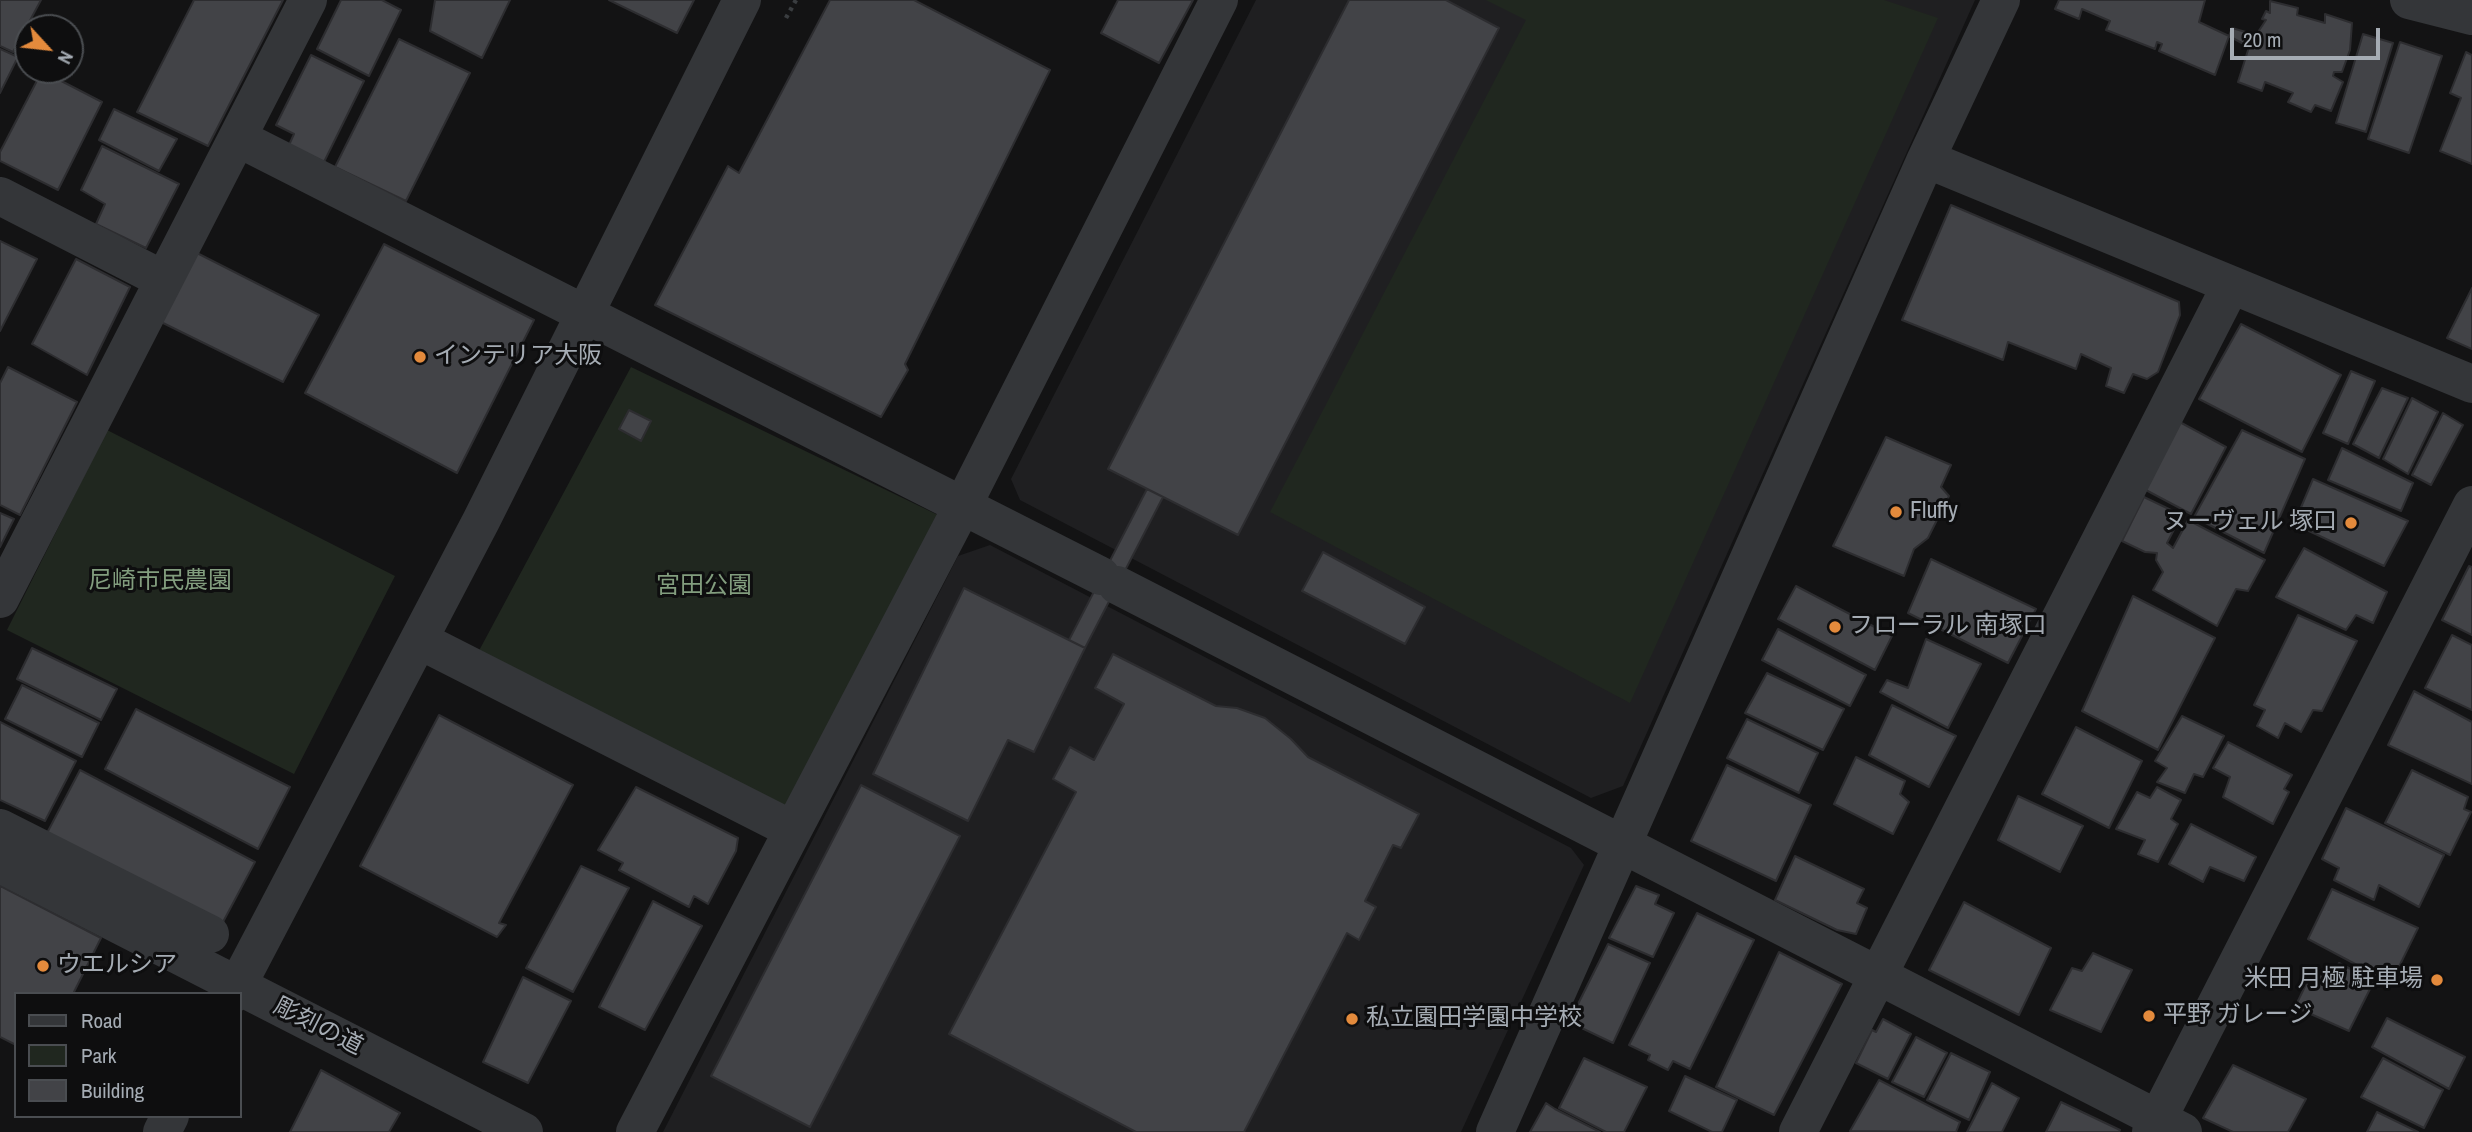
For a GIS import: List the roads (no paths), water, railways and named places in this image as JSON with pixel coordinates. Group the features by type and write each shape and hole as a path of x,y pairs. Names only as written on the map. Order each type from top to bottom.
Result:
{"street":[{"path":"0,599 307,0"},
{"path":"235,990 419,640 742,0"},
{"path":"635,1132 963,505 1219,0"},
{"path":"1495,1132 1926,159 2001,0"},
{"path":"2409,0 2472,16"},
{"path":"237,138 963,505 1878,976 2164,1128 2472,505"},
{"path":"1926,159 2472,384"},
{"path":"0,196 164,280"},
{"path":"1798,1132 2231,285"},
{"path":"419,640 793,830"},
{"path":"0,828 210,934"},
{"name":"彫刻の道","path":"0,864 235,990"},
{"name":"彫刻の道","path":"242,993 524,1132"}],"place":[{"name":"インテリア大阪","path":"420,357"},
{"name":"Fluffy","path":"1896,512"},
{"name":"ヌーヴェル 塚口","path":"2351,523"},
{"name":"フローラル 南塚口","path":"1835,627"},
{"name":"ウエルシア","path":"43,966"},
{"name":"米田 月極 駐車場","path":"2437,980"},
{"name":"平野 ガレージ","path":"2149,1016"},
{"name":"私立園田学園中学校","path":"1352,1019"}],"park label":[{"name":"尼崎市民農園","path":"160,582"},
{"name":"宮田公園","path":"704,587"}]}
